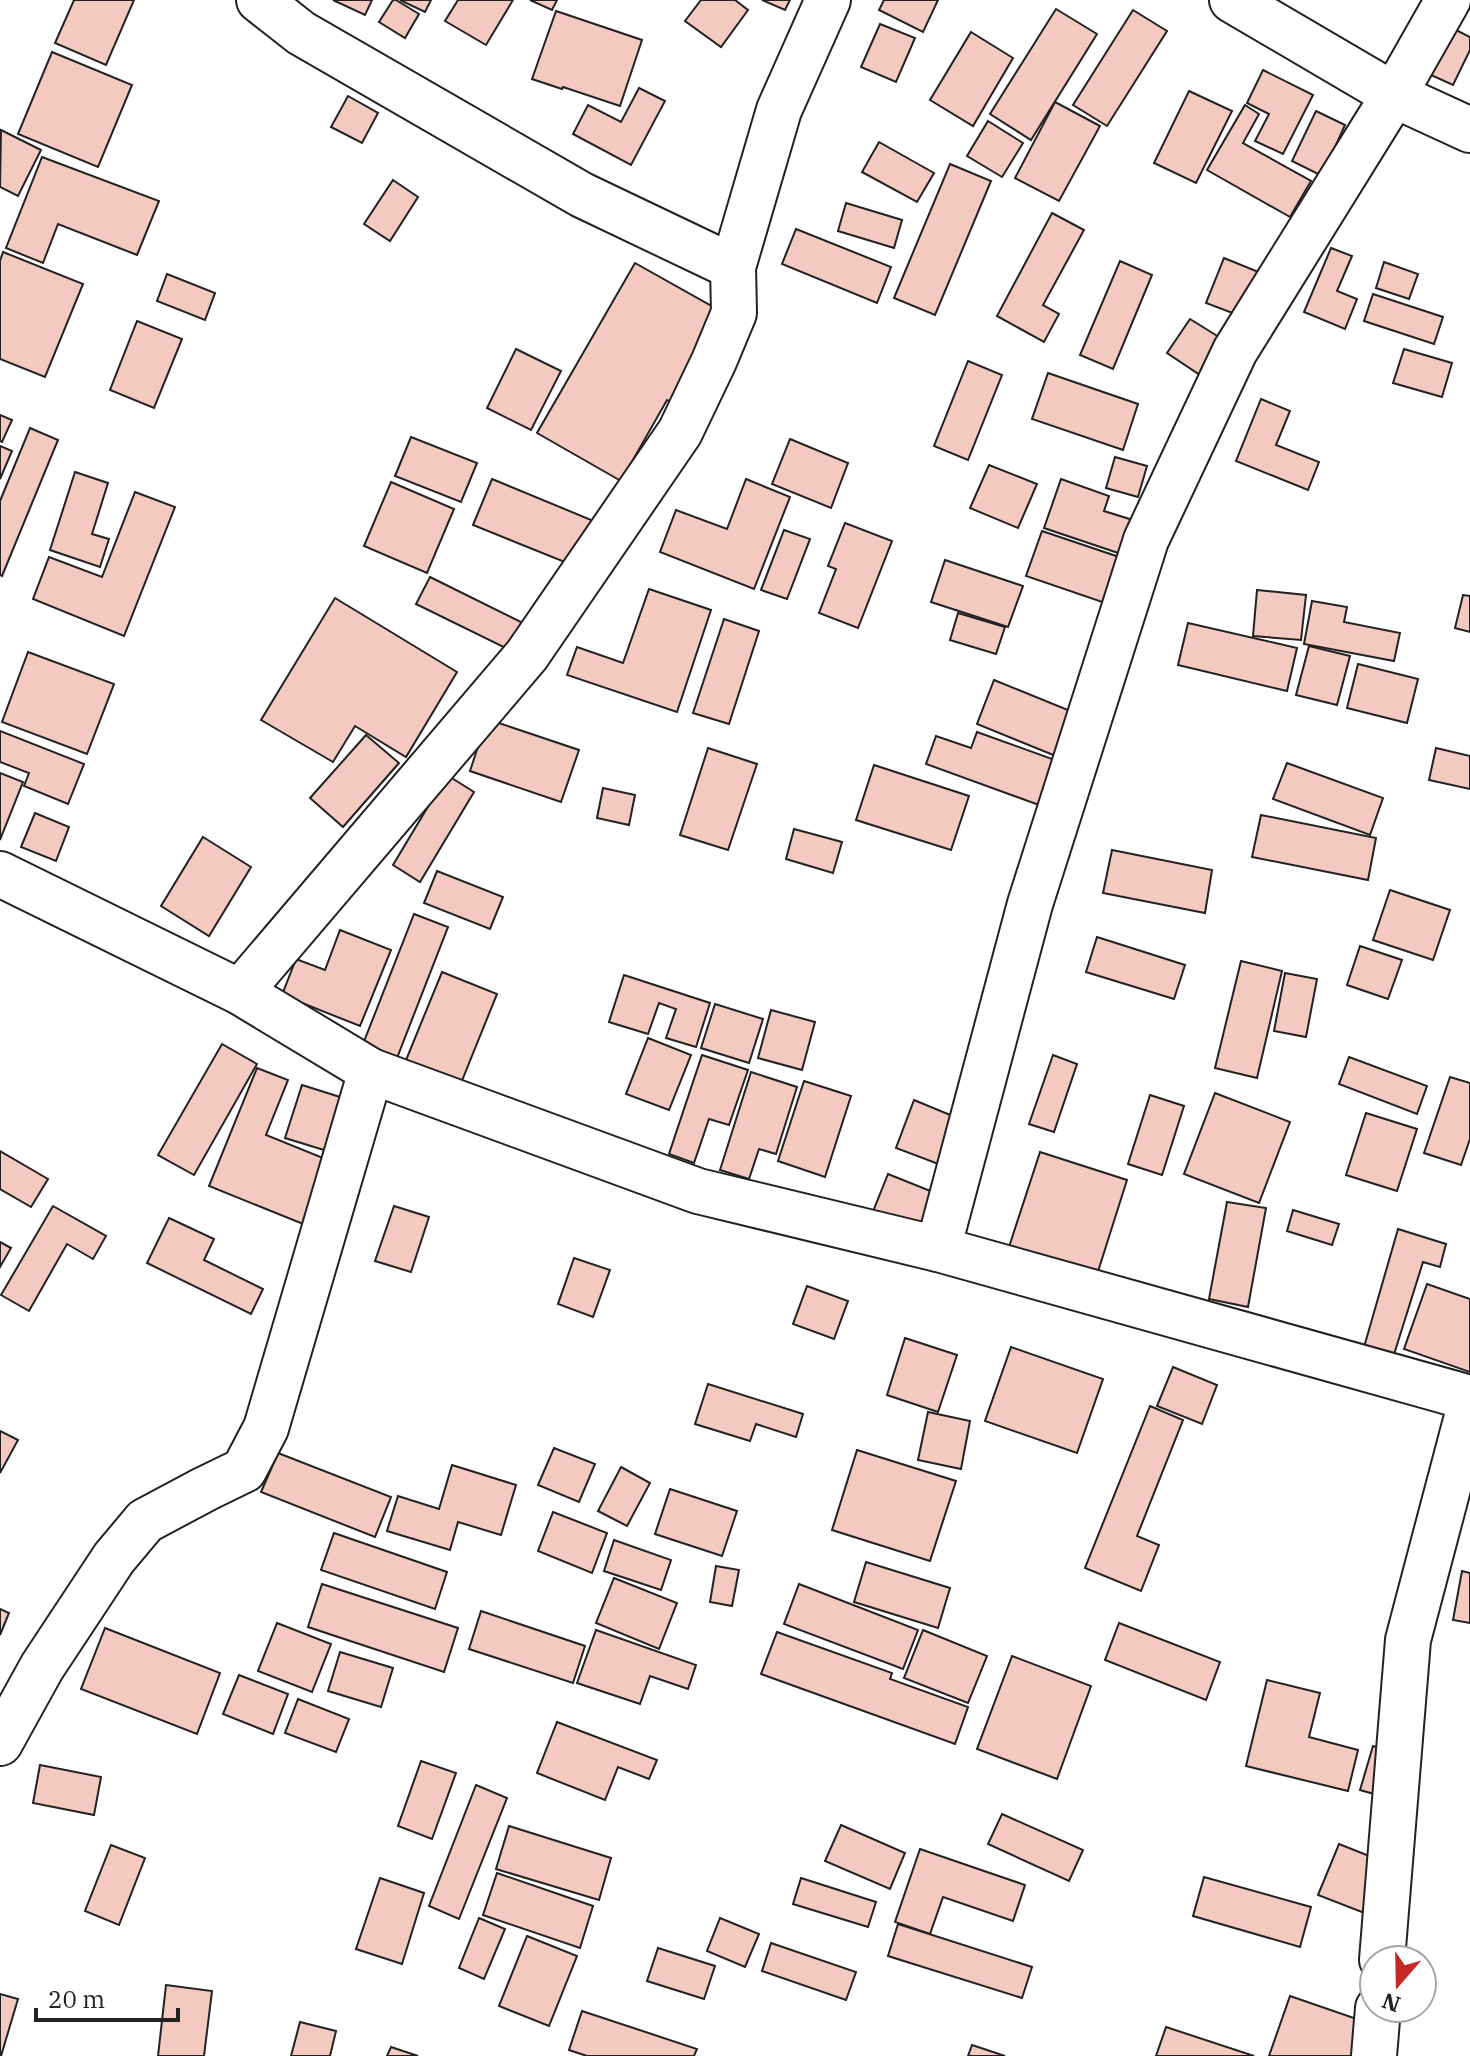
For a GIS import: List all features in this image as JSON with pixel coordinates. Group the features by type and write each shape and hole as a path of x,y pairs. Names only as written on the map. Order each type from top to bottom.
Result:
{"street":[{"path":"259,0 301,33 582,195 733,267"},
{"path":"240,992 527,655 680,432 734,313 733,267 779,110 828,0"},
{"path":"1232,0 1394,95 1470,130"},
{"path":"938,1249 1030,904 1146,540 1235,351 1394,95 1448,0"},
{"path":"0,874 240,992 371,1071 698,1191 938,1249 1470,1398"},
{"path":"0,1743 42,1667 114,1558 145,1521 244,1470 266,1428 371,1071"},
{"path":"1383,1944 1408,1640 1470,1405"},
{"path":"1374,2056 1377,2024"}],"building":[{"path":"74,0 134,0 106,65 55,43"},
{"path":"333,0 372,0 365,15"},
{"path":"393,0 419,14 405,38 379,22"},
{"path":"400,0 431,0 425,12"},
{"path":"458,0 513,0 486,45 445,21"},
{"path":"530,0 557,0 552,10"},
{"path":"701,0 735,0 748,10 721,47 685,21"},
{"path":"762,0 790,0 785,10"},
{"path":"884,0 938,0 923,32 879,10"},
{"path":"1056,9 1097,34 1031,140 990,114"},
{"path":"1133,10 1167,31 1107,126 1073,105"},
{"path":"556,11 642,40 620,106 532,79"},
{"path":"880,24 915,38 896,82 861,67"},
{"path":"1454,29 1470,37 1470,50 1453,85 1431,75"},
{"path":"971,32 1013,58 973,126 930,100"},
{"path":"52,52 132,85 98,167 18,134"},
{"path":"1263,70 1313,95 1283,154 1255,141 1269,114 1247,103"},
{"path":"639,88 665,101 631,165 573,134 588,105 621,122"},
{"path":"1189,91 1232,111 1196,183 1154,163"},
{"path":"348,96 378,113 362,143 331,127"},
{"path":"1055,102 1100,126 1059,201 1015,178"},
{"path":"1245,105 1259,114 1243,143 1311,181 1290,217 1207,170"},
{"path":"1316,111 1345,125 1322,176 1292,161"},
{"path":"988,121 1023,143 1002,177 967,156"},
{"path":"1,130 41,150 18,196 0,187"},
{"path":"879,142 934,173 917,202 862,172"},
{"path":"42,157 159,201 137,255 58,224 43,263 6,248"},
{"path":"950,164 991,181 935,315 894,298"},
{"path":"393,180 418,197 390,241 364,224"},
{"path":"846,203 902,220 894,248 838,231"},
{"path":"1052,213 1084,230 1043,305 1059,314 1044,342 997,316"},
{"path":"796,229 891,267 877,303 782,264"},
{"path":"1331,248 1352,256 1337,291 1357,299 1345,329 1304,312"},
{"path":"3,252 83,284 45,377 0,359 0,261"},
{"path":"1224,258 1261,273 1243,317 1206,303"},
{"path":"1120,261 1152,275 1113,369 1080,355"},
{"path":"1384,262 1418,274 1409,299 1376,288"},
{"path":"635,263 731,317 680,407 667,400 621,481 537,433"},
{"path":"167,274 215,293 205,320 157,301"},
{"path":"1373,294 1443,317 1434,344 1364,321"},
{"path":"1190,319 1227,342 1203,377 1167,353"},
{"path":"137,321 182,339 154,408 110,390"},
{"path":"516,349 561,371 531,430 487,408"},
{"path":"1404,349 1452,363 1442,397 1393,383"},
{"path":"968,361 1002,375 968,460 934,446"},
{"path":"1048,373 1138,404 1123,450 1032,419"},
{"path":"1261,399 1290,411 1276,445 1319,462 1308,490 1236,461"},
{"path":"0,415 12,420 2,442 0,441"},
{"path":"30,428 58,440 2,576 0,501"},
{"path":"411,437 477,463 461,502 395,476"},
{"path":"790,439 848,463 831,508 772,484"},
{"path":"0,446 12,451 0,479"},
{"path":"1115,457 1147,466 1138,497 1106,488"},
{"path":"989,465 1037,484 1018,528 970,508"},
{"path":"75,472 108,483 92,534 109,539 100,567 50,550"},
{"path":"492,479 596,522 577,567 473,525"},
{"path":"746,479 790,497 754,589 660,552 676,510 727,529"},
{"path":"1061,479 1109,496 1104,511 1136,521 1124,555 1044,528"},
{"path":"391,482 454,509 427,573 364,546"},
{"path":"135,492 175,507 124,636 33,599 49,557 102,577"},
{"path":"845,523 892,541 858,628 819,613 836,569 828,566"},
{"path":"784,530 810,539 787,599 761,590"},
{"path":"1042,531 1125,559 1111,605 1026,576"},
{"path":"945,560 1023,586 1008,627 931,602"},
{"path":"430,577 531,627 518,654 416,604"},
{"path":"649,589 711,610 677,712 567,675 577,647 623,663"},
{"path":"1257,590 1306,595 1301,640 1253,636"},
{"path":"1463,595 1470,596 1470,632 1455,628"},
{"path":"335,598 457,672 406,757 355,726 333,762 261,720"},
{"path":"1312,601 1347,607 1344,622 1400,633 1394,661 1304,644"},
{"path":"958,613 1005,627 996,654 950,640"},
{"path":"724,619 759,631 729,724 693,713"},
{"path":"1188,623 1297,648 1287,691 1178,665"},
{"path":"1309,646 1350,656 1337,705 1296,695"},
{"path":"28,652 114,684 87,754 2,722"},
{"path":"1358,664 1418,679 1407,723 1347,708"},
{"path":"994,680 1090,719 1073,763 977,724"},
{"path":"487,719 579,750 561,802 470,771"},
{"path":"0,731 84,764 68,804 24,786 29,773 0,762"},
{"path":"977,732 1055,760 1039,805 926,764 936,736 971,748"},
{"path":"366,735 399,763 343,827 310,798"},
{"path":"708,748 757,764 728,850 680,835"},
{"path":"1436,748 1470,756 1470,789 1429,780"},
{"path":"1287,763 1383,798 1370,835 1273,799"},
{"path":"874,765 969,796 951,850 856,820"},
{"path":"0,773 23,782 0,840"},
{"path":"447,775 474,792 420,882 393,865"},
{"path":"603,788 635,795 629,825 597,818"},
{"path":"35,813 69,827 56,861 21,847"},
{"path":"1261,815 1376,838 1368,880 1252,857"},
{"path":"794,829 842,842 833,873 786,859"},
{"path":"203,837 251,867 209,936 161,906"},
{"path":"1112,850 1212,870 1205,913 1103,893"},
{"path":"437,871 503,897 490,929 424,903"},
{"path":"1390,890 1450,910 1433,960 1373,940"},
{"path":"414,914 448,927 397,1058 363,1044"},
{"path":"340,930 391,950 360,1026 282,995 296,959 325,970"},
{"path":"1097,937 1185,965 1174,999 1086,972"},
{"path":"1360,946 1402,960 1388,999 1347,985"},
{"path":"1241,961 1282,971 1257,1078 1215,1068"},
{"path":"442,972 497,994 459,1088 404,1065"},
{"path":"1285,973 1317,979 1306,1037 1274,1031"},
{"path":"624,975 710,1003 696,1047 666,1038 676,1009 659,1003 648,1034 609,1022"},
{"path":"715,1004 763,1019 749,1063 701,1048"},
{"path":"771,1010 815,1022 802,1070 758,1058"},
{"path":"648,1038 691,1055 669,1110 626,1094"},
{"path":"222,1044 257,1064 194,1175 158,1155"},
{"path":"702,1055 748,1070 729,1125 709,1119 694,1163 669,1154"},
{"path":"1053,1055 1077,1064 1054,1132 1029,1124"},
{"path":"1349,1057 1427,1086 1417,1114 1339,1084"},
{"path":"257,1068 288,1080 266,1135 333,1162 308,1226 209,1186"},
{"path":"751,1072 797,1087 776,1154 759,1149 749,1179 720,1170"},
{"path":"1450,1077 1470,1083 1470,1139 1461,1165 1424,1153"},
{"path":"804,1081 851,1096 825,1177 778,1161"},
{"path":"302,1085 356,1102 340,1155 285,1138"},
{"path":"1215,1093 1290,1122 1259,1203 1184,1174"},
{"path":"1150,1095 1184,1106 1162,1175 1128,1164"},
{"path":"914,1100 960,1119 941,1165 896,1148"},
{"path":"1366,1113 1417,1129 1397,1191 1346,1175"},
{"path":"0,1151 48,1179 31,1207 0,1189"},
{"path":"1040,1152 1127,1180 1095,1281 1007,1253"},
{"path":"888,1174 943,1196 925,1241 870,1219"},
{"path":"1227,1202 1266,1208 1248,1307 1209,1299"},
{"path":"53,1206 106,1236 93,1259 67,1244 29,1311 1,1295"},
{"path":"394,1206 429,1217 411,1272 375,1261"},
{"path":"1293,1210 1339,1224 1332,1245 1287,1231"},
{"path":"169,1218 214,1239 204,1260 263,1289 251,1314 147,1263"},
{"path":"1398,1229 1446,1244 1440,1267 1423,1262 1391,1364 1362,1354"},
{"path":"0,1242 11,1248 0,1267"},
{"path":"574,1258 610,1270 593,1317 558,1304"},
{"path":"1427,1284 1470,1299 1470,1372 1404,1349"},
{"path":"807,1286 848,1301 834,1339 793,1324"},
{"path":"905,1338 957,1355 938,1412 887,1395"},
{"path":"1011,1347 1103,1379 1077,1453 985,1421"},
{"path":"1173,1367 1217,1385 1202,1424 1157,1406"},
{"path":"708,1384 803,1414 796,1437 756,1424 750,1441 695,1424"},
{"path":"1150,1406 1183,1420 1137,1536 1159,1545 1141,1591 1085,1568"},
{"path":"928,1412 970,1421 961,1469 918,1460"},
{"path":"0,1431 18,1440 0,1473"},
{"path":"554,1448 595,1464 579,1502 538,1485"},
{"path":"857,1450 956,1481 930,1561 832,1530"},
{"path":"278,1453 391,1497 375,1537 261,1492"},
{"path":"452,1465 516,1485 501,1535 458,1522 450,1550 387,1531 398,1496 439,1509"},
{"path":"621,1467 650,1483 627,1526 598,1511"},
{"path":"670,1489 737,1511 722,1556 655,1534"},
{"path":"553,1512 607,1533 592,1573 538,1551"},
{"path":"334,1533 447,1572 435,1609 321,1570"},
{"path":"614,1540 671,1560 661,1590 604,1571"},
{"path":"866,1562 950,1588 938,1628 854,1602"},
{"path":"716,1566 739,1570 732,1606 710,1602"},
{"path":"1462,1571 1470,1573 1470,1623 1453,1620"},
{"path":"614,1578 677,1603 659,1649 596,1623"},
{"path":"322,1584 458,1628 444,1672 308,1627"},
{"path":"799,1584 918,1630 903,1669 784,1624"},
{"path":"0,1609 9,1613 0,1635"},
{"path":"481,1611 585,1646 573,1683 469,1649"},
{"path":"277,1623 331,1644 312,1692 258,1671"},
{"path":"1119,1623 1220,1662 1206,1700 1105,1660"},
{"path":"105,1628 220,1673 197,1734 81,1689"},
{"path":"596,1630 696,1665 688,1689 650,1676 640,1704 577,1683"},
{"path":"923,1630 987,1656 968,1703 904,1678"},
{"path":"777,1632 892,1673 890,1679 968,1707 955,1744 761,1674"},
{"path":"340,1652 393,1668 381,1707 328,1691"},
{"path":"1012,1656 1091,1686 1057,1779 977,1749"},
{"path":"239,1675 288,1694 273,1734 223,1714"},
{"path":"1267,1680 1320,1693 1309,1737 1358,1750 1348,1791 1246,1766"},
{"path":"298,1699 349,1719 336,1752 285,1733"},
{"path":"557,1722 657,1760 649,1779 618,1767 605,1800 537,1773"},
{"path":"1373,1746 1409,1756 1395,1800 1360,1790"},
{"path":"421,1761 456,1773 432,1839 398,1826"},
{"path":"40,1765 101,1777 94,1815 33,1803"},
{"path":"476,1785 507,1798 459,1919 429,1906"},
{"path":"1002,1814 1083,1850 1069,1881 988,1844"},
{"path":"841,1825 905,1853 890,1889 825,1861"},
{"path":"509,1826 611,1858 599,1900 496,1869"},
{"path":"1339,1844 1392,1865 1372,1916 1318,1895"},
{"path":"111,1845 145,1858 119,1925 85,1911"},
{"path":"920,1849 1025,1885 1013,1921 943,1897 930,1934 895,1922"},
{"path":"497,1873 593,1906 580,1948 483,1915"},
{"path":"1204,1877 1311,1907 1300,1947 1193,1916"},
{"path":"380,1878 424,1893 402,1964 356,1949"},
{"path":"801,1878 876,1902 868,1927 793,1904"},
{"path":"479,1918 505,1929 484,1979 459,1968"},
{"path":"720,1918 759,1934 745,1967 707,1951"},
{"path":"898,1924 1032,1967 1022,1998 888,1956"},
{"path":"527,1936 577,1956 549,2026 499,2006"},
{"path":"771,1943 856,1972 846,2000 762,1971"},
{"path":"658,1948 715,1966 704,1999 647,1981"},
{"path":"166,1985 212,1991 204,2056 158,2056"},
{"path":"0,1994 18,1999 1,2056 0,2056"},
{"path":"1290,1996 1358,2019 1358,2024 1383,2028 1373,2056 1269,2056"},
{"path":"582,2011 697,2049 694,2056 587,2056 569,2050"},
{"path":"300,2022 336,2031 330,2056 291,2056"},
{"path":"1166,2027 1254,2056 1156,2056"},
{"path":"972,2045 1005,2056 968,2056"},
{"path":"391,2047 418,2056 387,2056"}]}
